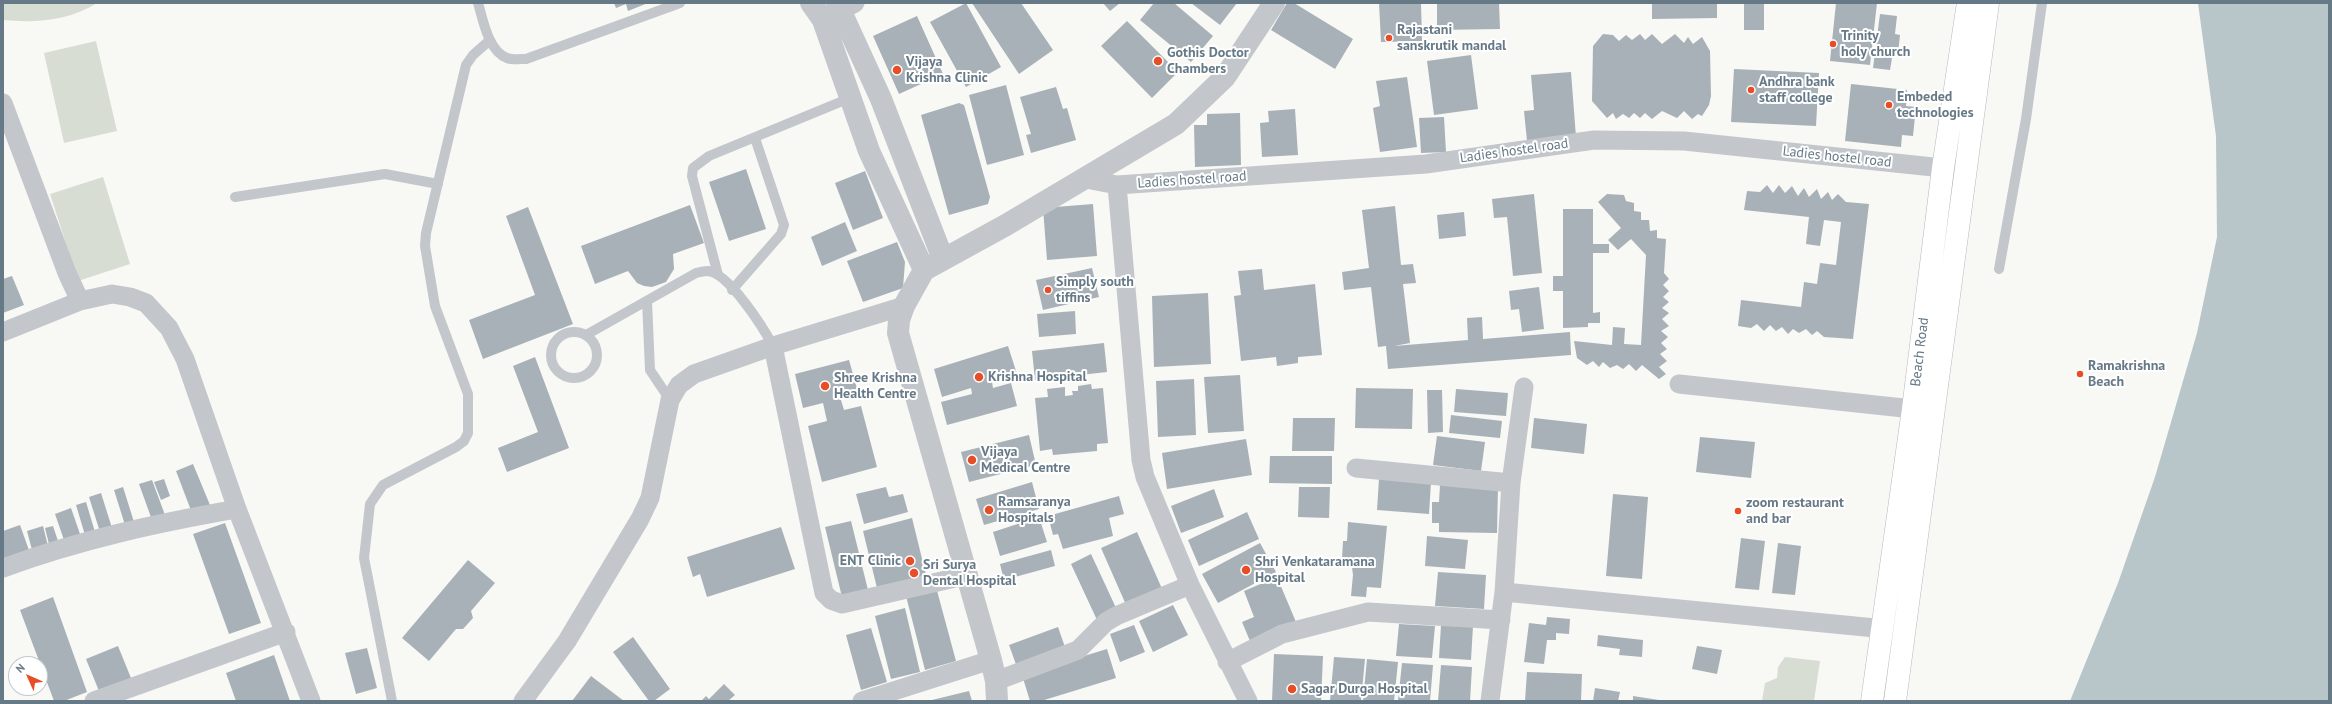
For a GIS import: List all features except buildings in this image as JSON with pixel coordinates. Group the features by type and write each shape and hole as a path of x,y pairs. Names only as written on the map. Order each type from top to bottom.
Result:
{"main road":[{"name":"Beach Road","path":"1872,701 1913,409 1943,168 1968,3"},
{"name":"Beach Road","path":"1895,701 1988,3"}],"street":[{"path":"1190,585 1106,622 1078,650 996,691 991,660 968,575 898,333 904,306 924,270 1006,226 1176,124 1225,77 1274,3"},
{"path":"834,8 881,99 943,259"},
{"path":"834,8 850,98 868,151 924,270"},
{"path":"3,103 67,273 80,301"},
{"name":"Ladies hostel road","path":"1086,179 1117,185 1426,164 1594,140 1684,141 1943,168"},
{"path":"1117,185 1141,460 1144,477 1190,585 1227,662 1248,701"},
{"path":"3,332 80,301 112,294 130,297 146,303 169,328 185,359 237,509 286,632 311,701"},
{"path":"523,701 567,641 640,519 650,498 670,400 679,385 694,374 773,346 904,306"},
{"path":"773,346 824,593 831,600 842,604 968,575"},
{"path":"1679,384 1913,409"},
{"path":"1490,701 1504,592 1511,483 1524,387"},
{"path":"1356,468 1511,483"},
{"path":"3,568 30,558 135,528 237,509"},
{"path":"1504,592 1882,630 1905,630"},
{"path":"1227,662 1282,634 1368,612 1501,620"},
{"path":"94,701 286,632"},
{"path":"862,701 991,660"}],"lane":[{"path":"478,3 490,40 498,52 507,59 526,59 680,3"},
{"path":"1999,269 2026,119 2042,3"},
{"path":"392,701 364,558 370,504 383,485 456,447 464,441 468,433 468,394 435,306 425,246 466,65 473,55 490,40"},
{"path":"718,275 692,176 693,168 709,156 850,98"},
{"path":"732,290 781,234 784,225 755,138"},
{"path":"235,197 385,174 438,184"},
{"path":"586,335 596,346 597,361 594,367 589,373 575,378 561,374 552,361 551,354 557,339 571,332 586,335 696,273 709,271 718,275 755,314 773,346"},
{"path":"647,301 650,370 670,400"}],"shaded area":[{"path":"3,3 97,3 75,14 63,17 39,21 15,21 3,20"},
{"path":"2198,3 2329,3 2329,701 2070,701 2118,583 2155,477 2197,333 2217,237 2216,136"},
{"path":"96,41 117,131 64,143 44,53"},
{"path":"103,177 130,264 78,281 50,194"},
{"path":"1785,657 1820,661 1814,701 1762,701 1765,683 1777,678 1778,667"}],"place":[{"name":"Rajastani sanskrutik mandal","path":"1389,38"},
{"name":"Trinity holy church","path":"1833,44"},
{"name":"Gothis Doctor Chambers","path":"1158,61"},
{"name":"Vijaya Krishna Clinic","path":"897,70"},
{"name":"Andhra bank staff college","path":"1751,90"},
{"name":"Embeded technologies","path":"1889,105"},
{"name":"Simply south tiffins","path":"1048,290"},
{"name":"Ramakrishna Beach","path":"2080,374"},
{"name":"Krishna Hospital","path":"979,377"},
{"name":"Shree Krishna Health Centre","path":"825,386"},
{"name":"Vijaya Medical Centre","path":"972,460"},
{"name":"Ramsaranya Hospitals","path":"989,510"},
{"name":"zoom restaurant and bar","path":"1738,511"},
{"name":"ENT Clinic","path":"910,561"},
{"name":"Shri Venkataramana Hospital","path":"1246,570"},
{"name":"Sri Surya Dental Hospital","path":"914,573"},
{"name":"Sagar Durga Hospital","path":"1292,689"}]}
